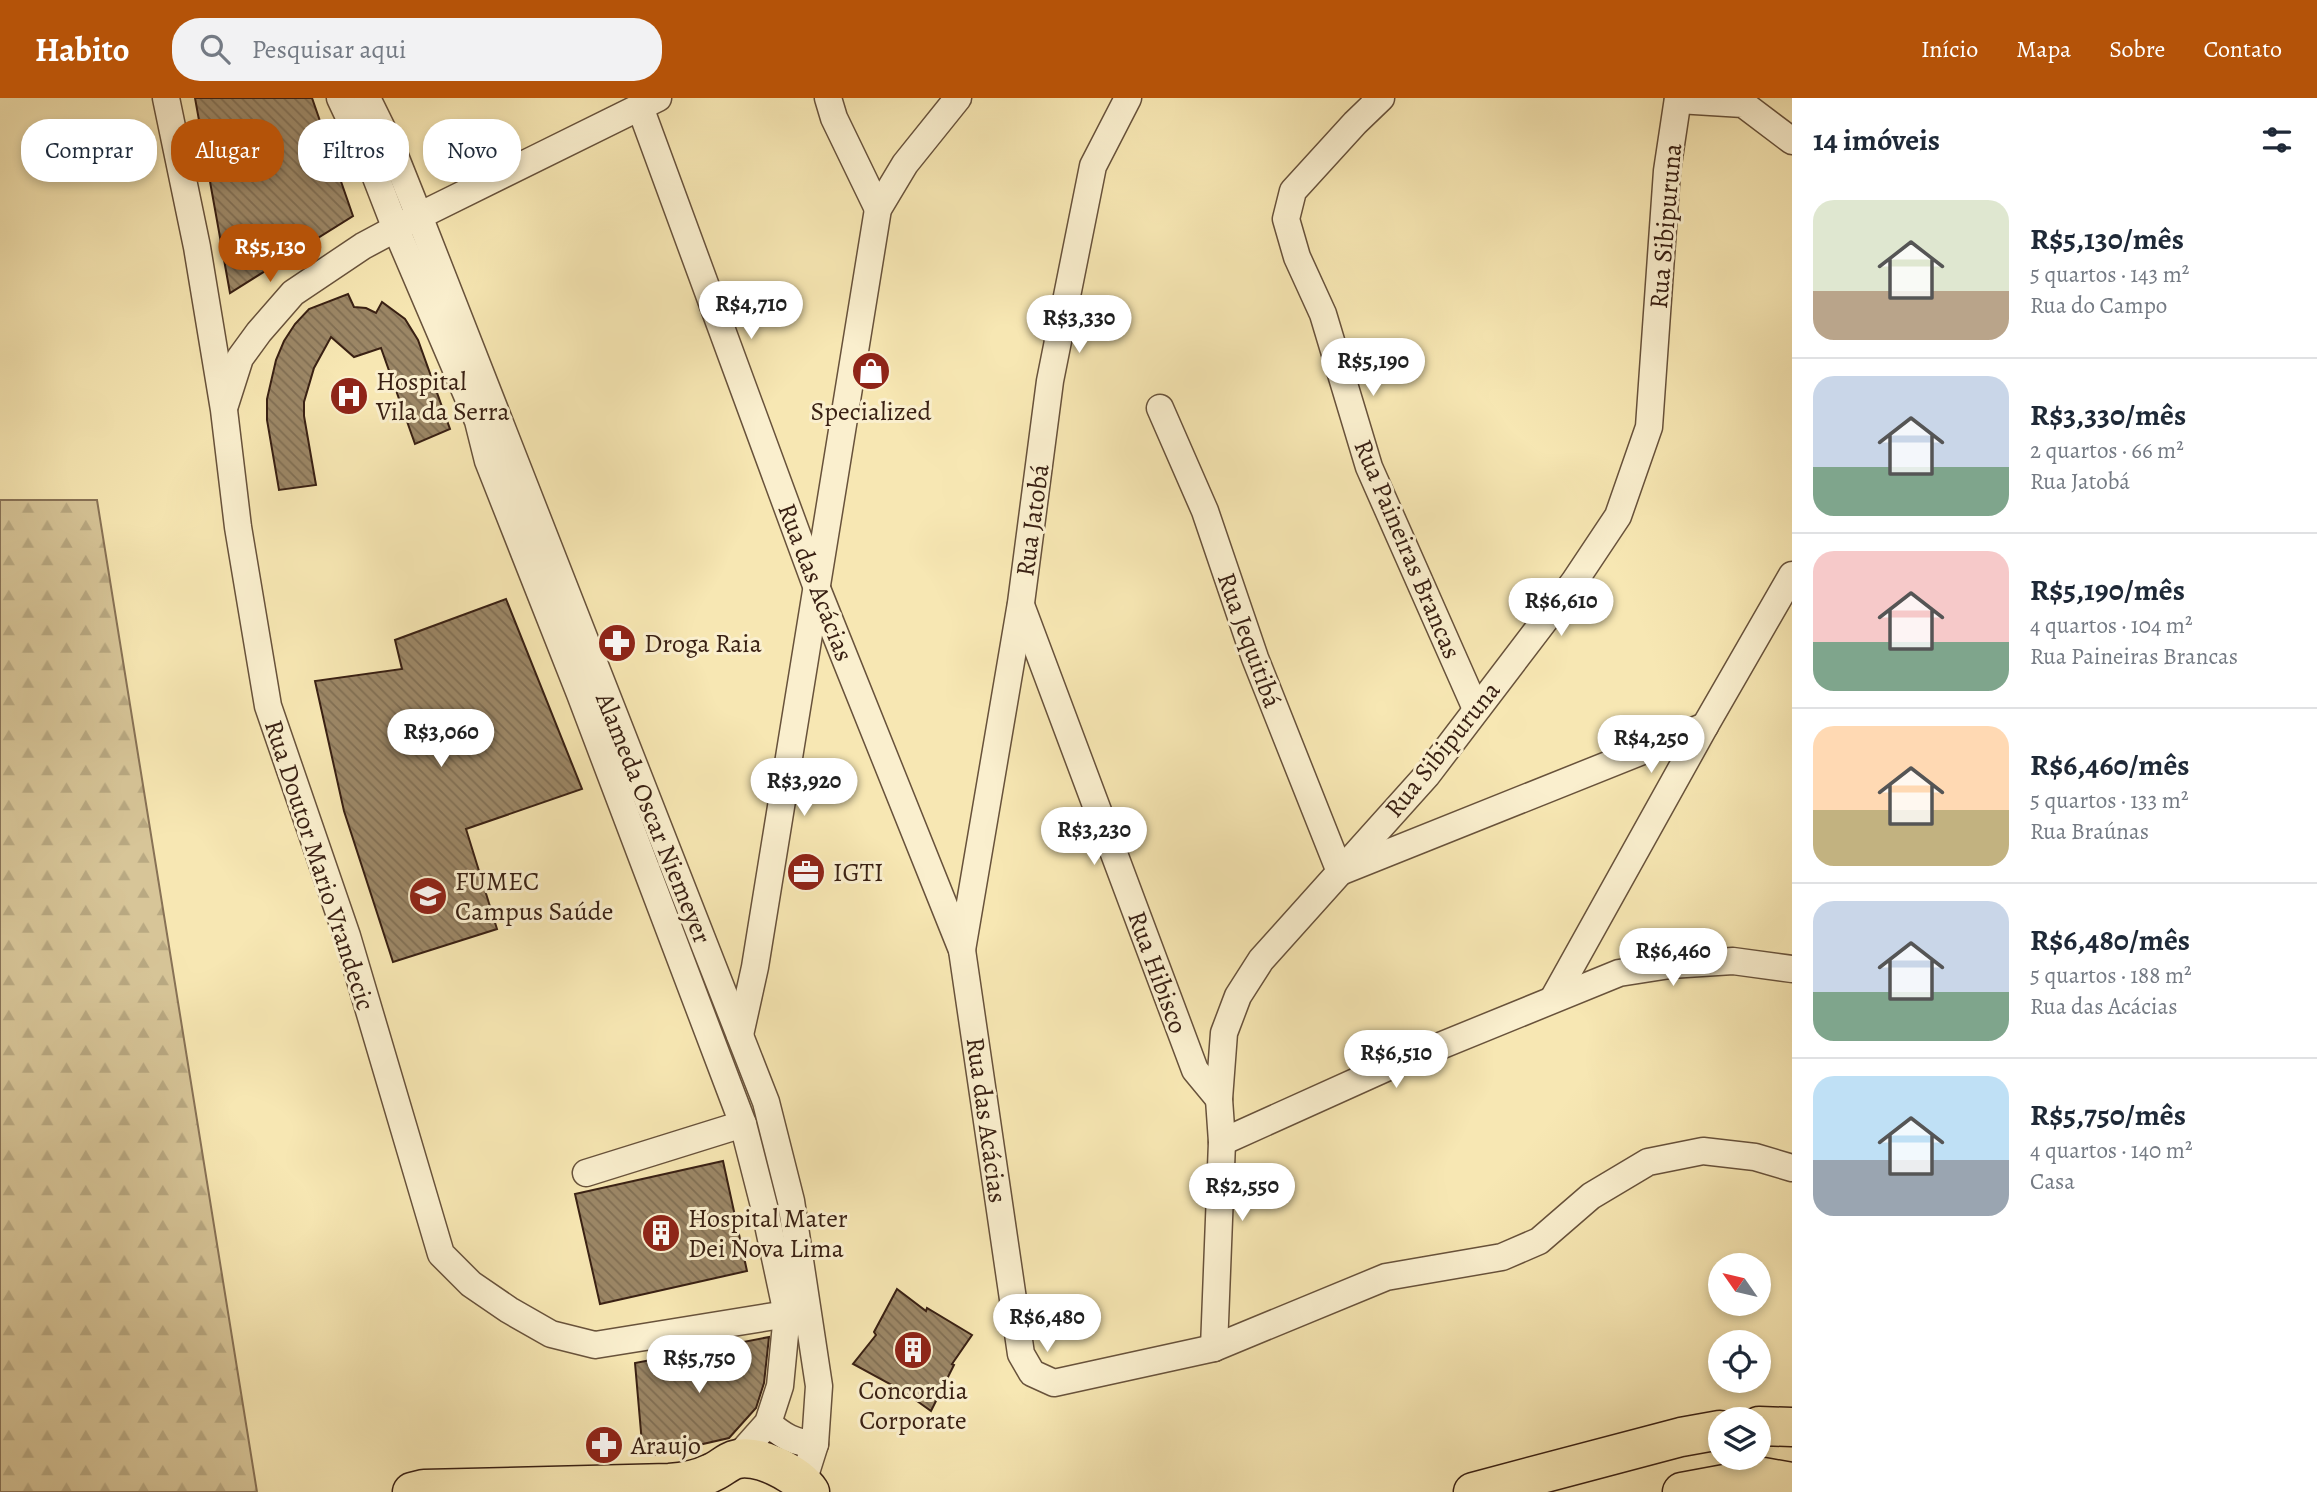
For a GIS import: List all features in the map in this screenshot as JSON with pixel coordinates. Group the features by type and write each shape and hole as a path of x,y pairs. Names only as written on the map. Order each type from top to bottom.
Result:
{"highway":[{"path":"1771,1426 1792,1427"},
{"path":"1473,1492 1708,1432"},
{"path":"412,1492 424,1489 669,1483 733,1475 763,1462 789,1471 803,1489"},
{"path":"1682,1492 1763,1477 1792,1482"}],"street":[{"name":"Rua Doutor Mario Vrandecic","path":"166,98 197,247 224,410 238,527 268,706 347,936 441,1254 471,1284 509,1310 551,1334 596,1345 787,1314"},
{"name":"Alameda Oscar Niemeyer","path":"340,98 370,162 478,421 488,461 530,533 766,1102 791,1201 818,1386 815,1444 803,1489"},
{"name":"Alameda Oscar Niemeyer","path":"367,98 393,151 419,216 530,533 580,694 743,1124 787,1314 780,1386 768,1423 733,1475"},
{"path":"828,98 834,118 878,209"},
{"path":"740,1035 755,967 818,591 878,209 905,164 958,98"},
{"name":"Rua Jatobá","path":"962,950 1021,603 1050,381 1093,166 1128,98"},
{"name":"Rua Paineiras Brancas","path":"1381,98 1293,191 1286,219 1297,257 1323,313 1369,467 1476,709"},
{"path":"1678,99 1743,104 1792,141"},
{"name":"Rua Sibipuruna","path":"1214,1348 1222,1142 1219,1099 1224,1033 1238,996 1261,960 1427,775 1574,582 1618,516 1649,427 1667,172 1678,99"},
{"path":"224,410 240,358 258,332 293,293 363,246 419,216 649,103"},
{"name":"Rua das Acácias","path":"649,103 818,591 962,950 1021,1354 1031,1373 1054,1383 1214,1348 1386,1277 1502,1257 1539,1241 1591,1196 1648,1163 1703,1150 1755,1157 1792,1168"},
{"name":"Rua Jequitibá","path":"1160,408 1205,511 1255,658 1340,872"},
{"path":"1553,999 1792,575"},
{"name":"Rua Hibisco","path":"1021,603 1195,1070 1219,1099"},
{"path":"1340,872 1705,726"},
{"path":"1222,1142 1386,1068 1619,973 1670,965 1733,961 1792,969"},
{"path":"586,1173 743,1124"},
{"path":"768,1423 783,1436 799,1443 815,1444"}],"green space":[{"path":"0,500 97,500 257,1492 0,1492"}],"building":[{"path":"195,98 312,98 319,119 298,119 298,182 341,182 353,216 230,293 210,182 284,182 284,119 199,119"},
{"path":"348,294 354,307 366,308 376,313 382,302 405,319 418,340 450,429 415,444 381,348 354,357 331,337 314,368 304,402 316,485 279,490 267,420 267,399 276,360 295,324 309,309"},
{"path":"506,599 582,789 466,829 497,929 393,962 344,811 315,681 402,669 395,640"},
{"name":"Hospital Mater Dei Nova Lima","path":"723,1161 747,1271 600,1304 575,1194"},
{"name":"Concordia Corporate","path":"897,1289 926,1311 927,1308 972,1335 952,1364 954,1365 931,1411 903,1391 853,1364 876,1335 874,1332"},
{"path":"769,1337 764,1383 756,1408 729,1438 655,1455 643,1455 635,1363"}],"place":[{"name":"Specialized","path":"871,371"},
{"name":"Hospital Vila da Serra","path":"349,396"},
{"name":"Droga Raia","path":"617,643"},
{"name":"IGTI","path":"806,872"},
{"name":"FUMEC Campus Saúde","path":"428,896"},
{"name":"Hospital Mater Dei Nova Lima","path":"661,1233"},
{"name":"Concordia Corporate","path":"913,1350"},
{"name":"Araujo","path":"604,1445"}]}
